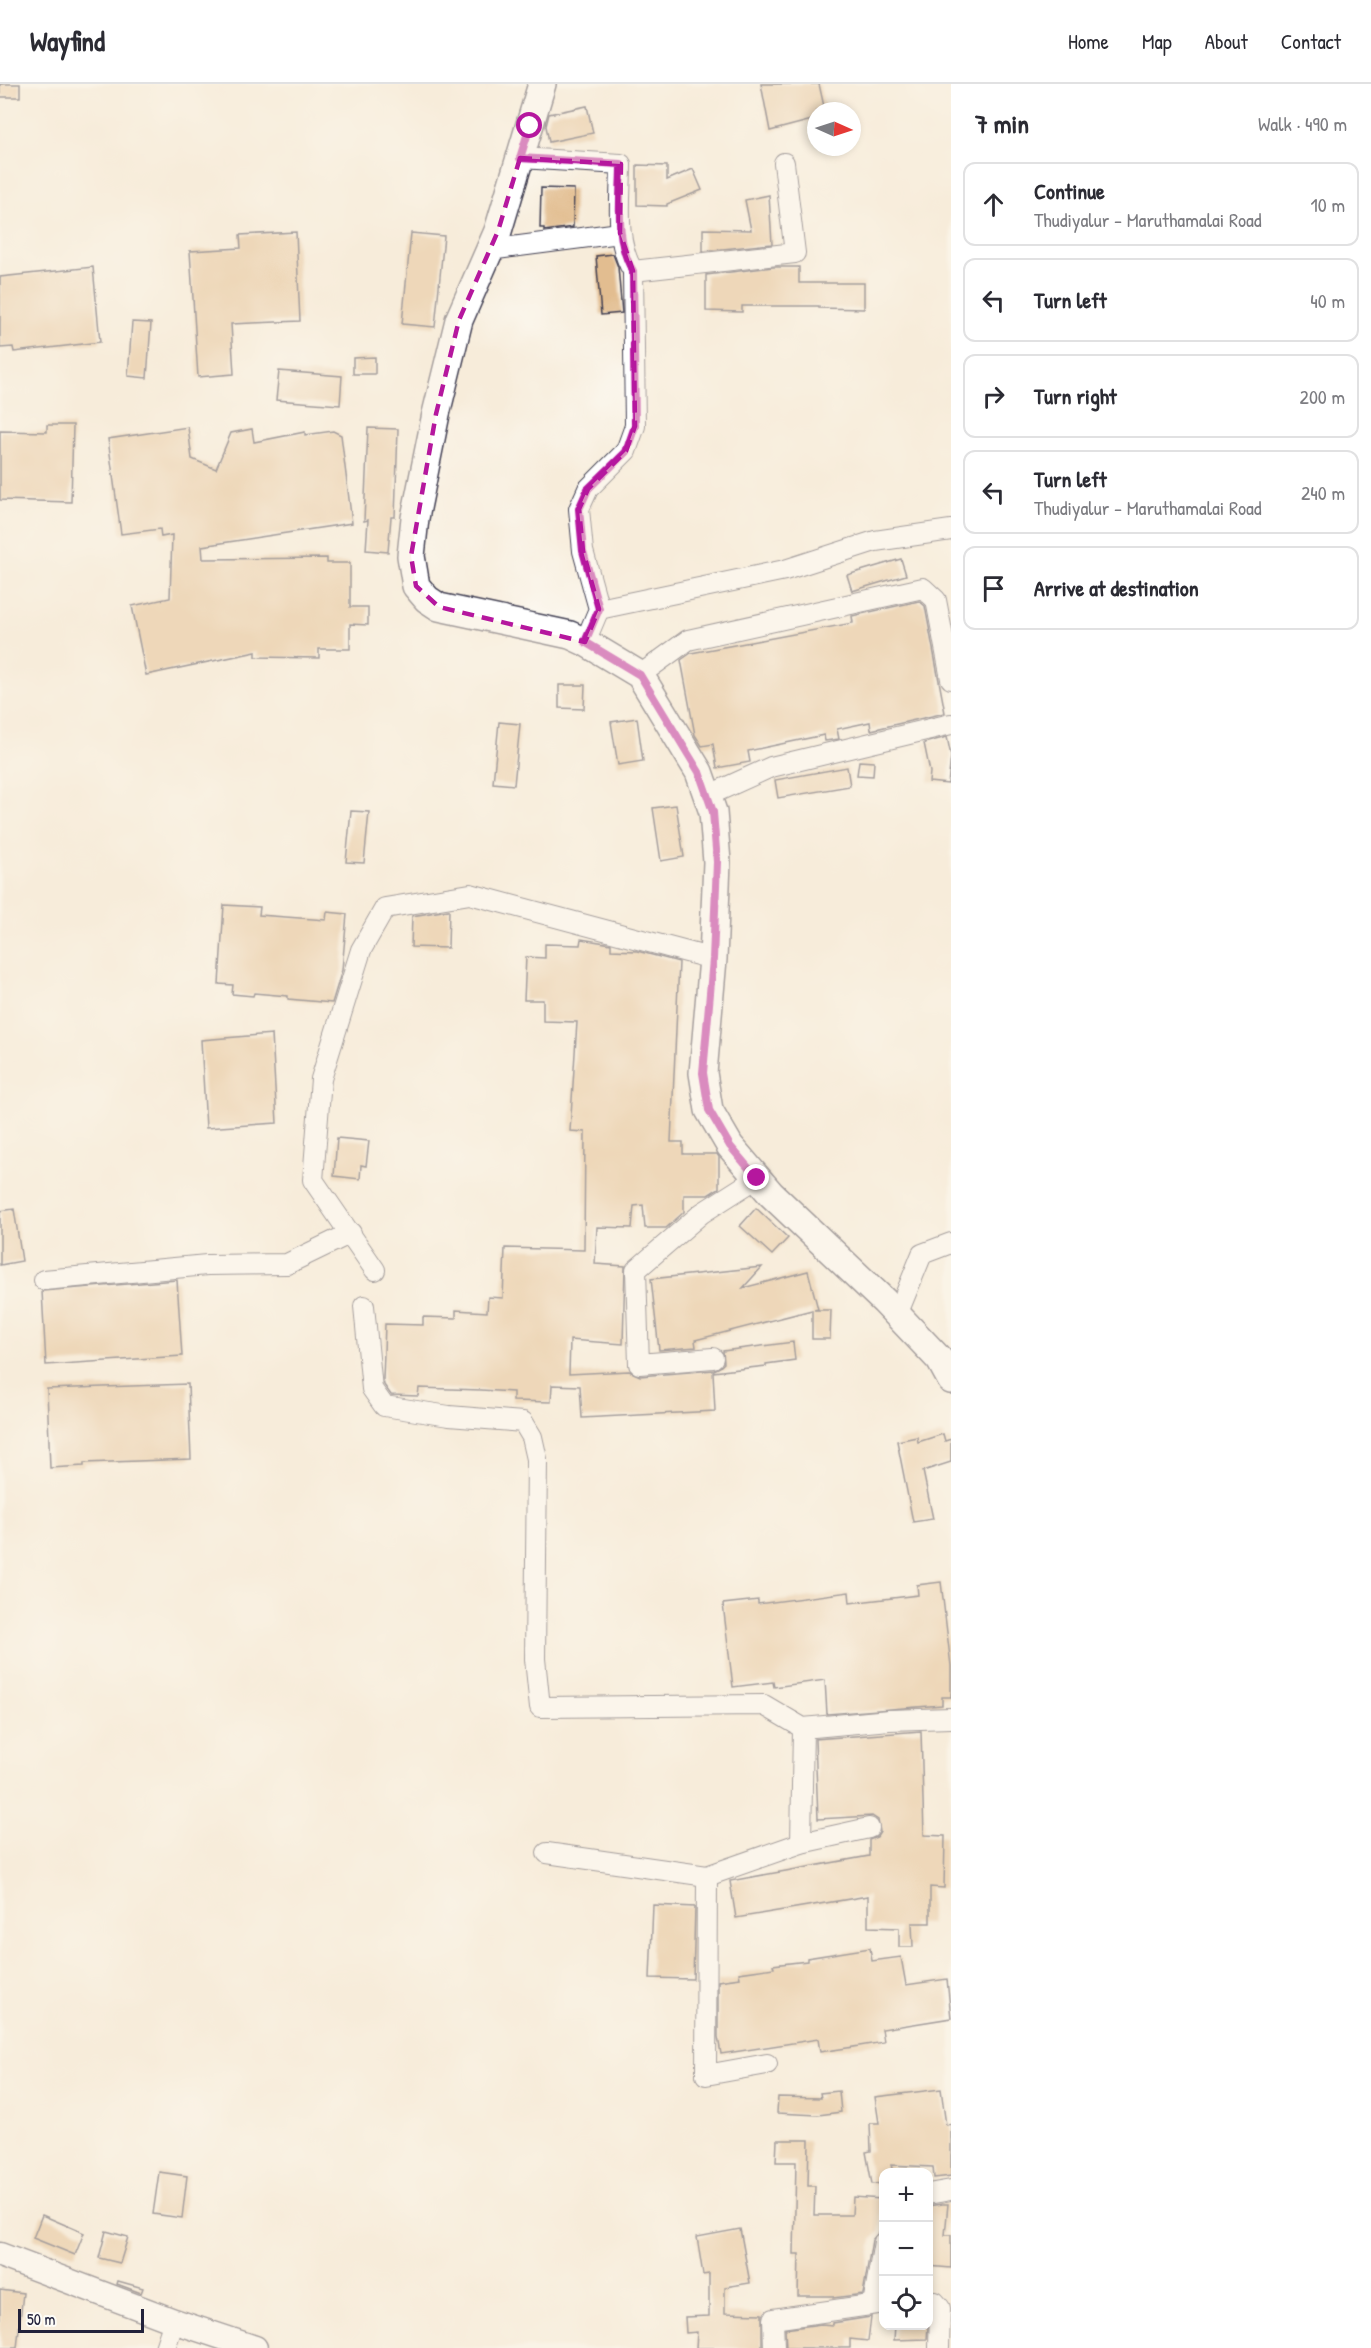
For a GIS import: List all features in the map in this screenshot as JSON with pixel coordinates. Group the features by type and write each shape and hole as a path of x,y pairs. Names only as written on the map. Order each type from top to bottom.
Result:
{"main road":[{"path":"542,84 498,231 459,320 436,414 415,518 411,556 417,586 428,599 439,607 570,635 640,675 699,772 713,812 717,862 713,959 703,1073 709,1110 730,1146 771,1194 897,1315 940,1360 951,1380"}],"street":[{"path":"520,158 621,164 620,233 626,260 633,271 635,426 626,452 588,489 579,509 583,551 599,609 585,642"},
{"path":"633,271 795,253 784,163"},
{"path":"489,250 620,233"},
{"path":"599,609 786,570 875,541 951,530"},
{"path":"640,675 688,640 923,588 936,600 951,679"},
{"path":"707,796 771,767 951,724"},
{"path":"375,1270 313,1180 321,1079 361,950 386,908 470,894 713,959"},
{"path":"712,1358 639,1364 636,1270 702,1213 757,1178"},
{"path":"44,1280 207,1265 287,1264 351,1233"},
{"path":"897,1315 922,1254 951,1243"},
{"path":"364,1306 372,1389 384,1406 448,1416 523,1422 532,1437 537,1459 535,1659 540,1707 764,1705 802,1728 889,1720 951,1718"},
{"path":"801,1843 802,1728"},
{"path":"547,1853 707,1876 801,1843 869,1828"},
{"path":"707,1876 706,2075 767,2064"},
{"path":"933,2193 951,2190"},
{"path":"0,2255 174,2321 255,2348"},
{"path":"774,2348 773,2319 878,2304 881,2276"},
{"path":"933,2301 940,2308 939,2348"},
{"path":"165,2348 174,2321"}],"highlighted area":[{"path":"520,158 621,164 620,233 633,271 635,426 626,451 588,489 579,509 583,551 599,609 585,642 439,607 416,586 411,556 436,414 459,320 498,231"}],"building":[{"path":"0,84 20,84 20,97 0,97"},
{"path":"761,84 819,84 823,102 807,102 807,121 770,131"},
{"path":"587,106 593,133 549,142 546,126 549,114"},
{"path":"637,165 667,166 667,180 693,169 702,190 667,204 667,206 637,205"},
{"path":"541,188 574,189 573,227 544,231 544,228 540,228"},
{"path":"769,195 772,244 703,251 703,229 751,230 745,200"},
{"path":"296,232 300,321 231,324 234,374 198,377 190,251 241,248 240,235"},
{"path":"411,233 444,236 435,327 402,324"},
{"path":"613,254 618,267 622,313 601,315 596,256"},
{"path":"93,267 100,342 14,352 13,347 0,348 0,277"},
{"path":"773,267 799,267 799,283 864,283 864,309 819,308 819,306 742,306 742,312 706,311 706,275"},
{"path":"132,322 151,323 147,378 128,376"},
{"path":"375,357 375,374 353,374 353,358"},
{"path":"279,371 342,376 340,405 276,400"},
{"path":"47,425 73,425 71,502 0,500 0,431 47,432"},
{"path":"188,427 192,459 216,469 231,433 252,429 254,442 305,432 305,435 333,431 341,435 352,523 202,546 203,559 327,558 327,563 350,563 350,607 368,607 368,625 350,624 350,649 319,649 319,658 256,657 256,652 146,675 132,606 170,598 172,535 161,537 160,529 121,534 108,439"},
{"path":"368,428 398,429 395,517 391,517 388,552 366,550 368,520 364,521"},
{"path":"901,559 906,575 852,591 847,575"},
{"path":"919,601 925,606 945,713 871,730 870,722 837,729 839,739 825,741 824,735 748,751 750,762 717,768 713,744 702,746 695,735 681,660 691,653 853,623 852,616"},
{"path":"559,685 585,685 584,709 559,708"},
{"path":"637,718 643,761 618,765 611,722"},
{"path":"499,722 520,724 514,785 493,783"},
{"path":"947,737 951,756 948,784 929,782 930,772 924,743"},
{"path":"859,761 874,762 873,776 857,775"},
{"path":"847,767 850,786 778,798 775,780"},
{"path":"676,805 684,857 661,861 653,808"},
{"path":"351,811 369,812 364,863 346,862"},
{"path":"224,905 260,907 259,915 326,920 327,912 347,914 342,970 332,1003 288,999 288,996 232,994 233,985 219,984"},
{"path":"449,910 448,948 411,947 412,916"},
{"path":"581,939 611,944 611,950 637,951 679,962 671,1142 683,1142 683,1154 717,1154 719,1157 719,1188 708,1195 684,1195 684,1212 666,1228 645,1228 643,1205 634,1206 632,1228 597,1227 595,1264 625,1266 623,1344 570,1340 569,1374 629,1371 640,1376 714,1370 724,1363 723,1351 793,1342 795,1360 713,1372 715,1411 582,1418 580,1386 552,1385 551,1402 513,1401 513,1392 481,1390 419,1388 418,1396 391,1395 383,1380 385,1324 423,1325 423,1317 456,1318 456,1310 487,1312 488,1297 503,1298 505,1248 584,1250 585,1132 570,1131 577,1022 543,1021 543,1000 524,1000 526,957 545,958 545,944 580,945"},
{"path":"272,1034 277,1123 206,1128 201,1040"},
{"path":"337,1138 369,1141 366,1166 361,1165 360,1179 334,1176"},
{"path":"756,1208 788,1238 772,1255 740,1226"},
{"path":"14,1209 22,1261 0,1265 0,1211"},
{"path":"762,1267 743,1288 808,1271 818,1309 814,1310 831,1310 830,1339 812,1339 812,1310 695,1340 696,1347 659,1350 651,1279"},
{"path":"177,1280 182,1356 46,1365 42,1291"},
{"path":"188,1384 191,1459 84,1463 84,1466 50,1468 47,1389"},
{"path":"943,1434 945,1441 951,1439 951,1462 923,1471 933,1519 913,1522 897,1441 917,1437 918,1442"},
{"path":"941,1582 951,1666 951,1697 942,1697 942,1705 827,1714 825,1680 774,1687 773,1682 733,1687 723,1604 758,1600 758,1604 849,1592 850,1603 918,1595 917,1585"},
{"path":"921,1731 924,1835 945,1836 944,1888 930,1887 930,1923 912,1923 913,1947 899,1947 899,1928 868,1927 868,1896 736,1918 730,1881 869,1856 869,1840 877,1837 880,1832 878,1820 872,1816 818,1819 815,1739"},
{"path":"653,1905 695,1907 693,1979 650,1978"},
{"path":"870,1948 872,1961 901,1957 906,1985 947,1979 951,2018 882,2029 884,2042 847,2048 820,2052 818,2039 721,2054 718,2037 718,1981 740,1978 739,1973 774,1968 773,1965 807,1961 807,1958"},
{"path":"941,2089 946,2125 951,2124 951,2176 934,2178 933,2167 891,2165 892,2168 879,2168 879,2183 872,2184 866,2152 871,2151 870,2123 879,2123 875,2097"},
{"path":"839,2091 841,2112 818,2115 777,2113 778,2097 821,2098 820,2093"},
{"path":"777,2140 809,2140 808,2186 815,2186 814,2215 852,2215 853,2197 879,2199 879,2232 872,2240 863,2294 833,2298 833,2296 798,2296 799,2254 794,2254 796,2162 776,2162"},
{"path":"159,2172 187,2176 182,2218 153,2214"},
{"path":"948,2204 945,2235 951,2235 951,2268 933,2266 933,2205"},
{"path":"42,2215 84,2233 75,2255 33,2238"},
{"path":"740,2229 750,2283 725,2287 725,2313 762,2314 762,2348 696,2348 697,2332 686,2333 685,2317 709,2316 709,2274 703,2275 697,2237"},
{"path":"106,2231 128,2237 120,2263 99,2258"},
{"path":"118,2281 143,2288 141,2293 117,2284"},
{"path":"0,2290 23,2293 17,2348 0,2348"},
{"path":"871,2317 868,2341 850,2339 850,2348 786,2348 785,2329 821,2324 833,2325 833,2323"},
{"path":"895,2330 928,2330 927,2339 894,2340"}],"route":[{"path":"530,126 520,158 621,164 620,233 626,260 633,271 635,426 626,452 588,489 579,509 583,551 599,609 585,642 640,675 699,772 713,812 717,862 713,959 703,1073 709,1110 730,1146 757,1178"}]}
